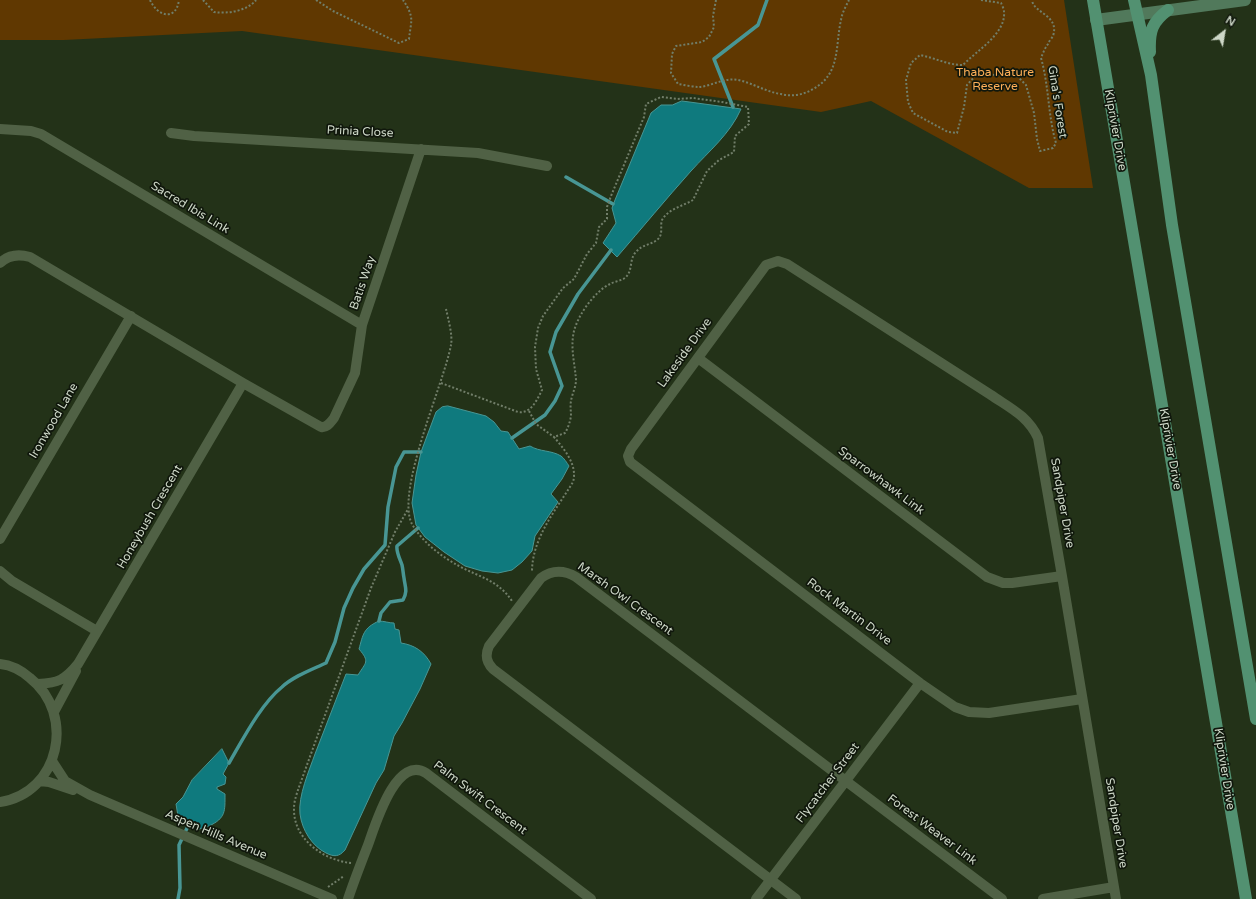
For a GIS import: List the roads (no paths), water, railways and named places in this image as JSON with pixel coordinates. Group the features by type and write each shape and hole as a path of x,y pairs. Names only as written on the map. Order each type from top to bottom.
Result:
{"main road":[{"name":"Kliprivier Drive","path":"1093,0 1245,893"},
{"path":"1134,0 1150,75 1172,225 1256,719"},
{"path":"1096,20 1244,0"},
{"path":"1150,75 1149,41 1151,31 1156,20 1168,10"},
{"path":"1239,899 1245,893"}],"street":[{"name":"Sacred Ibis Link","path":"0,129 31,131 41,134 362,325"},
{"name":"Prinia Close","path":"172,132 194,136 478,153 547,166"},
{"name":"Batis Way","path":"243,383 321,427 325,427 334,418 354,373 362,325 421,149"},
{"path":"0,263 12,256 24,255 30,257 243,383"},
{"name":"Sandpiper Drive","path":"765,266 774,262 787,264 1026,419 1038,438 1116,899"},
{"name":"Lakeside Drive","path":"628,456 631,449 765,266"},
{"name":"Ironwood Lane","path":"0,539 131,316"},
{"name":"Sparrowhawk Link","path":"698,358 987,577 1012,583 1062,576"},
{"name":"Honeybush Crescent","path":"54,712 75,673 78,664 243,383"},
{"name":"Rock Martin Drive","path":"628,456 630,462 635,467 920,683 955,707 964,711 989,713 1082,698"},
{"path":"0,571 12,581 97,631"},
{"name":"Marsh Owl Crescent","path":"771,880 488,664 486,658 489,646 517,608 541,578 552,572 564,572 576,577 846,782"},
{"path":"0,664 22,671 38,684 48,697 54,712 57,729 56,745 52,761 39,781 24,793 7,801 0,802"},
{"name":"Honeybush Crescent","path":"38,684 52,683 62,680 78,664"},
{"name":"Flycatcher Street","path":"756,899 920,683"},
{"name":"Aspen Hills Avenue","path":"52,761 65,781 90,795"},
{"name":"Palm Swift Crescent","path":"348,899 386,797 404,774 411,770 421,770 591,899"},
{"name":"Aspen Hills Avenue","path":"39,781 62,786 90,795 332,899"},
{"name":"Forest Weaver Link","path":"846,782 1002,899"},
{"path":"771,880 796,899"},
{"path":"1043,899 1114,888"}],"water":[{"path":"682,101 741,109 719,142 617,257 603,243 616,223 612,208 651,113 661,105 672,105"},
{"path":"448,406 486,416 494,422 501,431 508,432 519,449 530,446 557,454 562,457 569,466 551,494 558,502 535,536 532,551 512,570 498,573 482,571 465,566 425,537 416,525 412,503 421,452 436,412 442,407"},
{"path":"379,621 394,623 395,629 399,630 401,643 418,649 431,664 420,689 394,736 384,770 376,783 345,850 336,856 321,850 308,837 301,820 301,799 304,784 346,674 358,675 366,662 365,657 359,649 364,632 370,626"},
{"path":"222,749 229,763 223,774 226,777 225,784 217,787 217,789 225,794 225,805 222,817 208,827 197,830 179,822 176,804 183,797 192,780"}],"waterway":[{"path":"733,107 714,59 758,25 767,0"},
{"path":"566,177 613,204"},
{"path":"512,438 545,415 555,401 562,386 550,352 556,332 578,294 611,250"},
{"path":"229,763 253,722 274,694 292,680 326,663 335,642 344,608 353,588 364,569 385,545 388,507 396,467 404,452 421,452"},
{"path":"379,621 381,613 390,602 403,600 405,597 406,591 397,546 418,528"},
{"path":"178,899 180,888 179,845 188,826"}],"park label":[{"name":"Thaba Nature Reserve","path":"995,80"}]}
